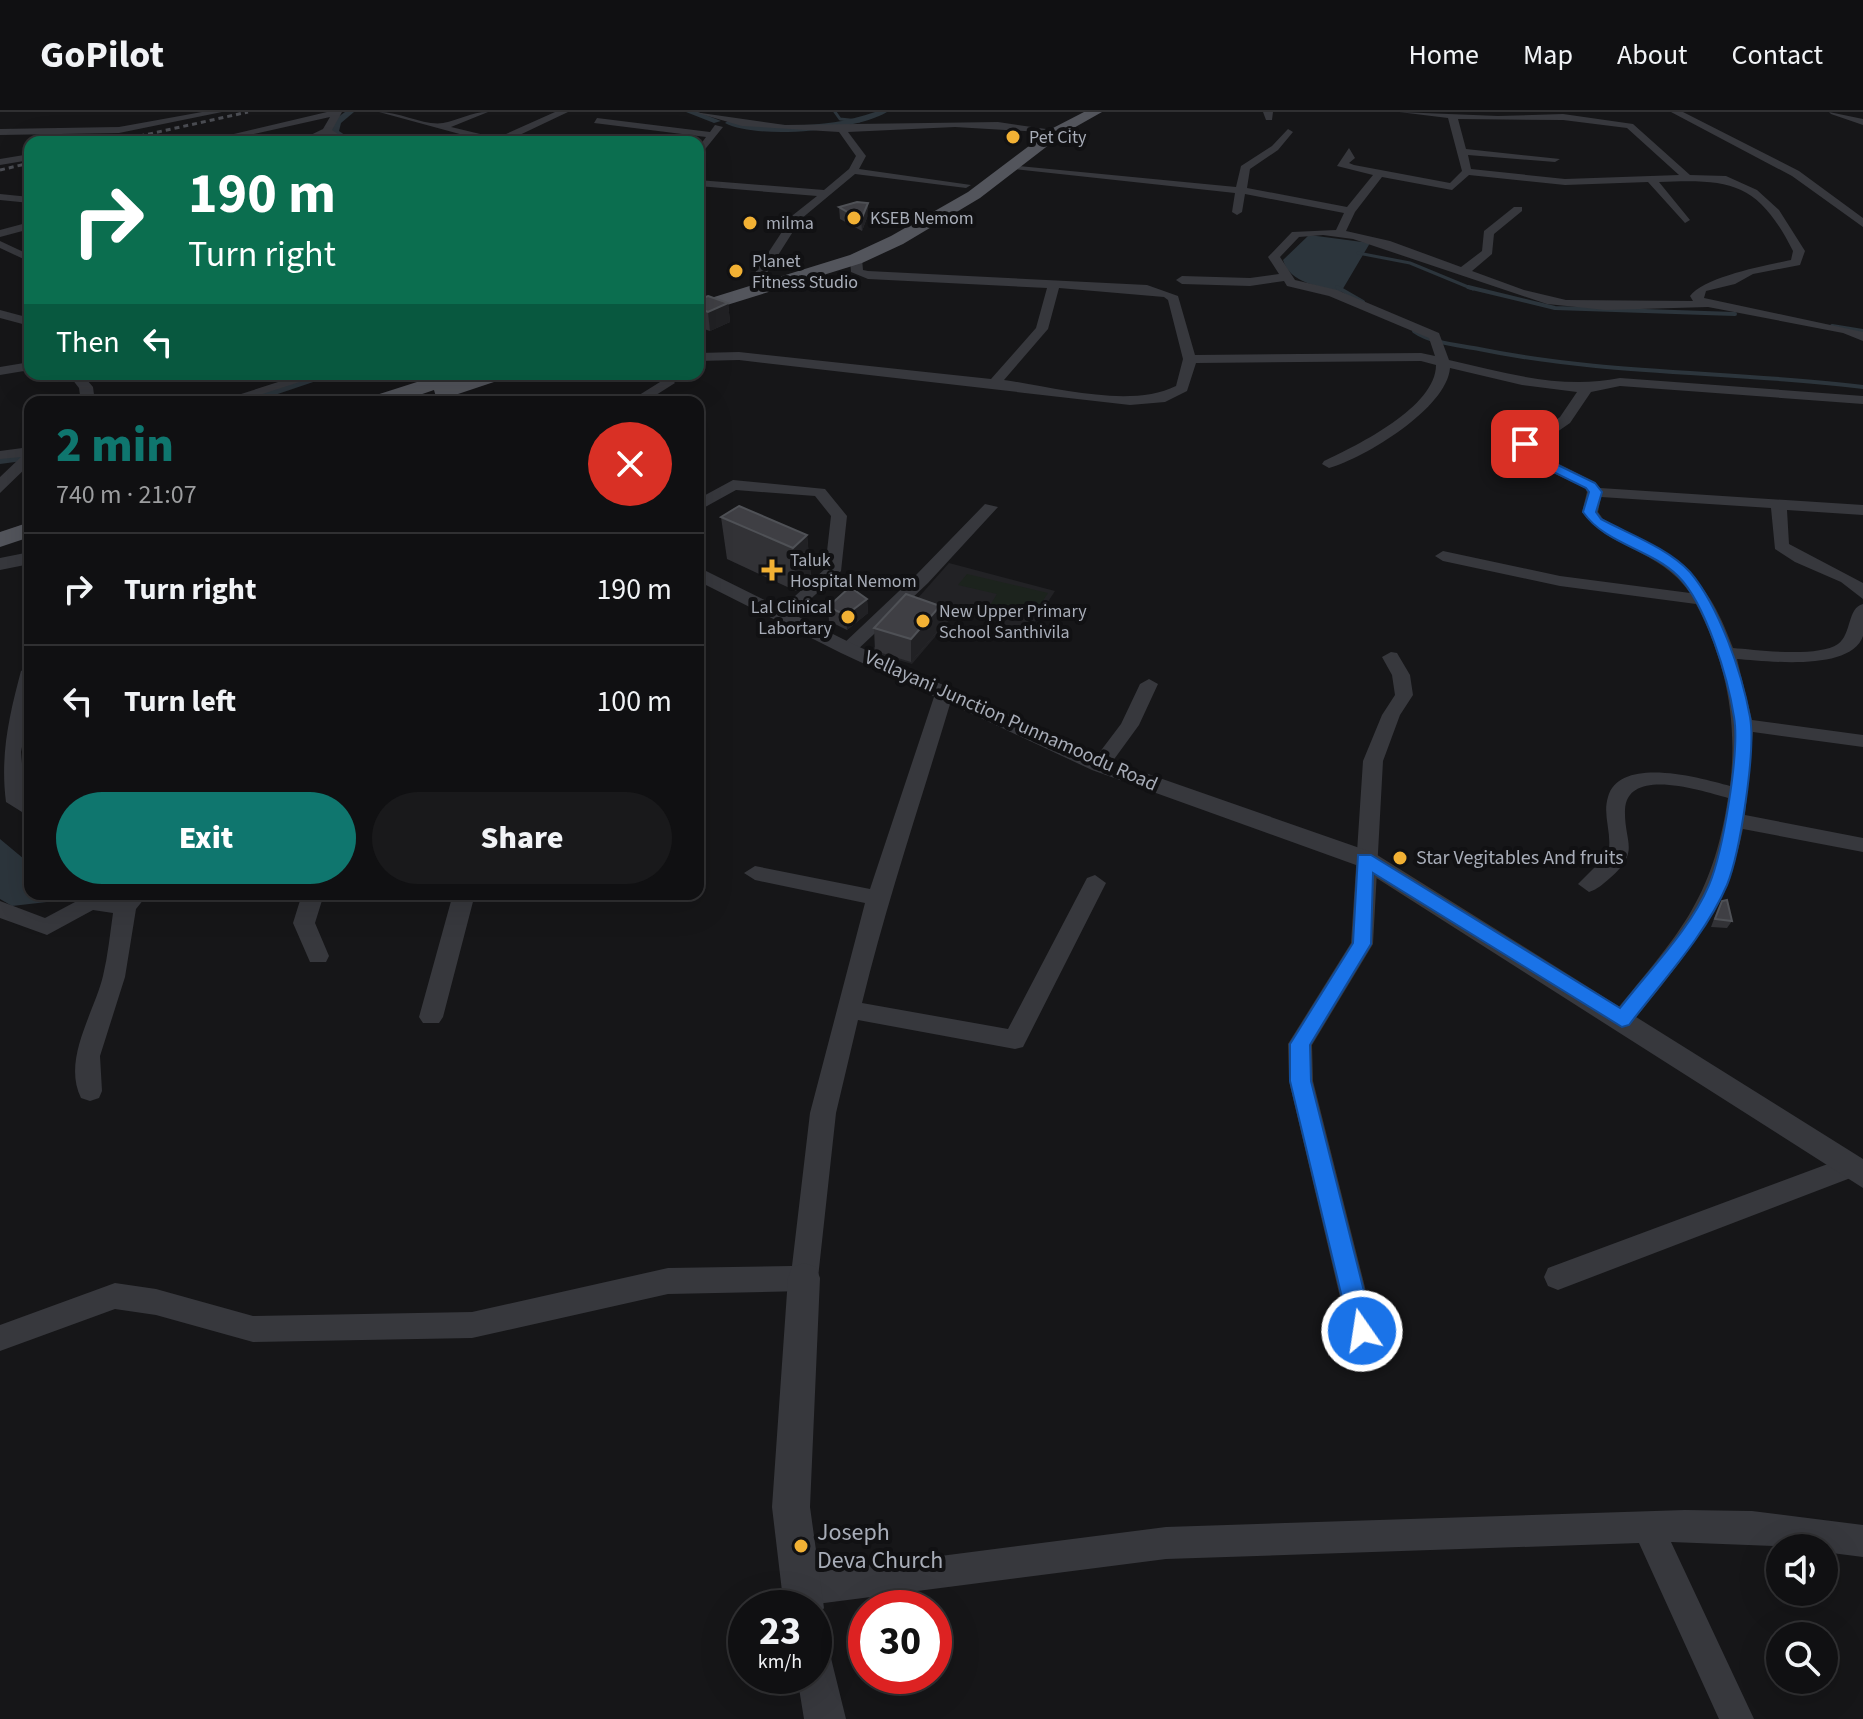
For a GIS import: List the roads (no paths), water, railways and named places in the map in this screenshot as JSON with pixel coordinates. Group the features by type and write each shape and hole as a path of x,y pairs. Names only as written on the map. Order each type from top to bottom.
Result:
{"main road":[{"path":"761,283 859,245 966,185 1041,129 1076,112"},
{"path":"704,298 856,259 950,210 1058,131 1095,112"},
{"path":"396,396 445,380"},
{"path":"433,396 481,380"}],"street":[{"path":"0,132 119,130 217,112"},
{"path":"384,112 480,136"},
{"path":"444,126 483,112"},
{"path":"513,136 563,112"},
{"path":"699,112 843,131 972,118 1041,129"},
{"path":"1404,112 1591,120 1630,126 1688,178"},
{"path":"1676,112 1794,169 1831,194 1863,224"},
{"path":"1834,112 1863,122"},
{"path":"315,136 327,131 336,113"},
{"path":"232,136 336,113"},
{"path":"1452,115 1467,172"},
{"path":"704,143 728,116"},
{"path":"1591,120 1605,134"},
{"path":"597,121 710,135"},
{"path":"442,136 456,129"},
{"path":"104,136 119,130"},
{"path":"327,131 335,136"},
{"path":"761,283 797,217 853,171 861,156 843,131"},
{"path":"1237,212 1245,168 1275,148 1288,132"},
{"path":"1349,151 1350,158 1341,164 1452,187 1467,172"},
{"path":"1462,152 1555,159"},
{"path":"0,162 24,158"},
{"path":"1009,168 1124,175 1240,190 1350,211"},
{"path":"853,171 966,185"},
{"path":"1467,172 1565,182 1728,179 1755,193 1778,214 1799,251 1793,265 1750,271 1731,281 1702,288 1696,296 1706,304"},
{"path":"1339,235 1350,211 1379,174"},
{"path":"1652,180 1685,220"},
{"path":"704,183 824,193"},
{"path":"0,197 24,199"},
{"path":"1460,272 1478,263 1488,252 1488,233 1518,209"},
{"path":"0,234 24,227"},
{"path":"1329,464 1358,452 1428,399 1442,381 1444,362 1434,336 1333,293 1291,283 1274,257 1288,239 1303,232 1372,240 1551,301 1706,304 1846,330 1863,337"},
{"path":"0,244 24,256"},
{"path":"704,357 739,356 995,383 1095,398 1160,399 1182,388 1190,359 1174,299 1168,294 1147,289 1053,287 859,274 856,259"},
{"path":"1174,299 1187,291 1285,277"},
{"path":"1182,280 1250,282"},
{"path":"995,383 1012,359 1042,329 1053,287"},
{"path":"0,314 24,320"},
{"path":"1190,359 1421,357 1522,381 1586,389 1620,382 1863,400"},
{"path":"0,371 24,367"},
{"path":"243,396 297,380"},
{"path":"645,396 668,383 665,380"},
{"path":"1586,389 1565,420 1523,449 1529,456 1590,485 1595,492 1590,512 1597,522 1684,574 1702,600 1724,653 1743,725 1733,820 1718,885 1696,923 1622,1019"},
{"path":"0,455 24,454"},
{"path":"0,488 24,460"},
{"path":"704,502 733,485 820,492 839,516 833,571 784,614"},
{"path":"1595,492 1863,510"},
{"path":"1779,503 1781,546 1802,563 1845,578 1863,594"},
{"path":"848,649 922,579 990,507"},
{"path":"0,564 19,545"},
{"path":"1443,556 1560,581 1702,600"},
{"name":"Vellayani Junction Punnamoodu Road","path":"704,576 848,649 945,691 1100,765 1365,859 1857,1170"},
{"path":"1724,653 1815,655 1842,651 1853,638 1863,609"},
{"path":"1362,1331 1301,1081 1300,1044 1362,944 1373,761 1391,715 1404,695 1401,675 1391,657"},
{"path":"1100,765 1130,725 1149,684"},
{"path":"801,1590 791,1507 804,1278 823,1113 877,898 891,865 945,691"},
{"path":"15,808 9,780 8,750 24,693"},
{"path":"1743,725 1863,741"},
{"path":"1589,884 1617,858 1621,846 1615,807 1621,791 1630,783 1667,778 1736,794"},
{"path":"1733,820 1863,845"},
{"path":"755,873 877,898"},
{"path":"848,1009 1015,1040 1095,883"},
{"path":"0,909 47,927 90,902 131,900 114,977 88,1056 90,1091"},
{"path":"311,900 304,923 318,956"},
{"path":"431,1017 462,900"},
{"path":"1558,1277 1857,1170"},
{"path":"0,1338 115,1296 156,1302 253,1329 472,1325 668,1281 804,1278"},
{"path":"1647,1526 1737,1719"},
{"path":"832,1594 1166,1543 1647,1526 1752,1527 1863,1541"},
{"path":"820,1694 825,1719"}],"waterway":[{"path":"341,136 334,132 337,122 350,112"},
{"path":"690,112 717,121"},
{"path":"835,112 840,119 859,121"},
{"path":"729,123 768,128 826,127 883,112"},
{"path":"1358,253 1410,263 1468,287"},
{"path":"1341,289 1337,287 1363,302"},
{"path":"1468,287 1555,308 1735,314"},
{"path":"1468,287 1473,289"},
{"path":"1832,326 1863,331"},
{"path":"1414,331 1445,343 1574,364 1863,387"},
{"path":"260,396 312,380"},
{"path":"0,460 24,457"}],"railway":[{"path":"140,136 248,112"},
{"path":"0,170 24,164"}],"place":[{"name":"Pet City","path":"1013,137"},
{"name":"KSEB Nemom","path":"854,218"},
{"name":"milma","path":"750,223"},
{"name":"Planet Fitness Studio","path":"736,271"},
{"name":"Taluk Hospital Nemom","path":"772,570"},
{"name":"Lal Clinical Labortary","path":"848,617"},
{"name":"New Upper Primary School Santhivila","path":"923,621"},
{"name":"Star Vegitables And fruits","path":"1400,858"},
{"name":"Joseph Deva Church","path":"801,1546"}]}
